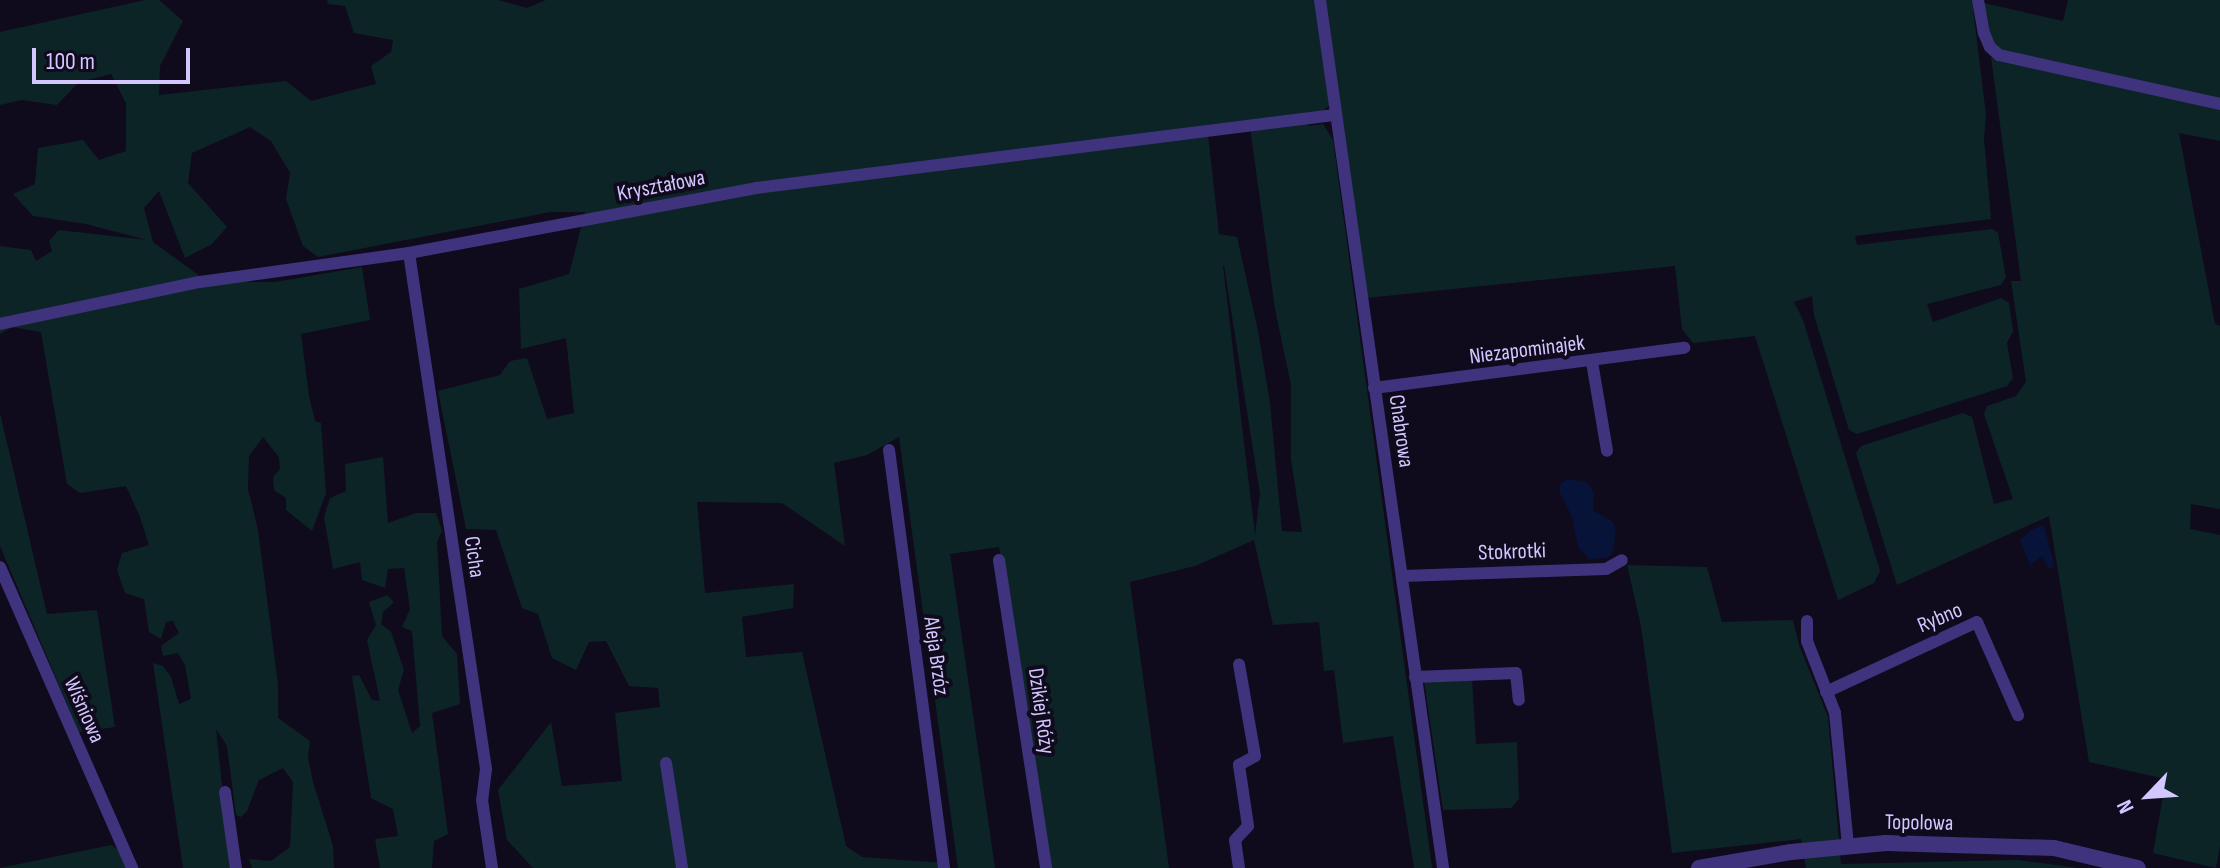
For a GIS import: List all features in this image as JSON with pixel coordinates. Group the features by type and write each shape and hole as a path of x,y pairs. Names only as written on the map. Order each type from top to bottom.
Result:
{"street":[{"name":"Chabrowa","path":"1320,0 1443,868"},
{"path":"1978,0 1990,47 1999,55 2220,104"},
{"name":"Kryształowa","path":"0,324 210,280 409,253 756,188 1334,115"},
{"name":"Cicha","path":"409,253 486,769 482,800 492,868"},
{"name":"Niezapominajek","path":"1374,388 1684,348"},
{"path":"1592,362 1607,451"},
{"name":"Aleja Brzóz","path":"889,450 944,868"},
{"name":"Dzikiej Róży","path":"999,560 1046,868"},
{"name":"Stokrotki","path":"1402,576 1606,569 1622,560"},
{"name":"Wiśniowa","path":"0,567 132,868"},
{"path":"1807,621 1807,641 1835,713 1848,846"},
{"name":"Rybno","path":"1826,692 1977,622 2018,715"},
{"path":"1239,664 1255,756 1239,765 1248,826 1235,840 1239,868"},
{"path":"1415,677 1516,673 1519,700"},
{"path":"666,763 682,868"},
{"path":"225,792 236,868"},
{"name":"Topolowa","path":"1699,868 1886,843 2054,848 2138,868"}],"green space":[{"path":"145,0 159,0 183,21 160,66 159,95 286,81 311,101 376,84 371,66 391,52 393,40 354,33 345,6 328,4 327,0 498,0 527,8 546,0 1316,0 1330,105 1321,112 1307,114 1308,126 1323,124 1333,140 1432,868 1414,868 1393,736 1343,743 1334,670 1324,671 1319,622 1273,625 1254,540 1195,566 1130,582 1169,868 1051,868 999,547 950,554 995,868 958,868 899,437 867,455 834,463 845,546 782,503 697,502 705,593 794,584 793,608 742,617 746,657 802,652 846,846 862,857 944,863 945,868 533,868 507,840 498,790 551,722 562,786 622,781 615,713 660,707 658,688 629,686 606,641 589,642 576,670 552,658 538,614 522,608 496,530 466,529 438,391 500,375 510,361 527,358 547,419 574,413 566,338 521,349 519,289 569,274 585,212 550,212 318,257 303,246 286,199 290,173 271,141 250,127 192,153 188,183 227,227 212,244 185,258 159,191 144,208 153,242 208,282 275,282 362,267 370,320 301,334 309,396 315,421 321,423 326,493 312,531 286,510 286,498 274,490 273,477 280,469 279,457 263,437 249,456 248,489 258,530 278,684 278,718 310,741 308,757 333,846 334,868 252,868 249,859 271,861 290,847 293,782 283,768 259,780 247,811 241,817 236,815 227,746 216,729 231,868 183,868 153,663 163,666 171,677 179,704 191,699 185,665 178,653 163,656 161,646 179,633 173,621 166,622 161,639 149,632 144,599 125,593 117,570 122,553 149,545 140,517 126,486 80,493 67,484 41,332 12,327 0,334 0,246 31,250 36,261 52,251 49,241 59,230 147,240 86,224 33,216 13,194 35,184 38,148 83,140 99,160 126,151 126,103 111,74 79,82 57,105 22,100 0,105 0,32","holes":["1249,120 1275,309 1291,385 1291,459 1302,532 1282,531 1270,403 1258,331 1237,237 1219,234 1207,125","1223,266 1260,494 1255,535"]},
{"path":"1324,0 1972,0 1986,115 1984,139 1991,219 1855,236 1857,245 1992,229 1998,233 2006,277 2001,285 1927,304 1933,322 2001,298 2009,303 2013,331 2007,343 2013,378 2007,386 1857,434 1849,430 1814,315 1812,296 1794,302 1803,320 1880,571 1874,583 1838,600 1755,336 1693,343 1682,329 1675,266 1366,298"},
{"path":"2068,0 2220,0 2220,99 1997,50 1988,37 1984,3 2063,21"},
{"path":"1991,57 2220,108 2220,141 2179,133 2215,324 2220,326 2220,509 2191,504 2190,529 2220,535 2220,846 2216,868 2153,853 2166,779 2089,762 2049,516 1897,585 1856,453 1861,446 1963,413 1972,417 1994,504 2013,499 1984,414 1987,406 2016,396 2026,382 2011,281 2021,281"},
{"path":"0,413 47,614 97,610 115,727 79,732 0,546"},
{"path":"383,457 388,523 416,513 436,513 442,531 437,542 442,636 457,654 460,704 432,713 448,834 434,841 432,868 380,868 375,839 398,836 393,809 371,798 352,676 359,675 372,700 380,701 367,640 376,625 369,602 387,595 394,602 383,612 381,624 391,632 404,670 398,690 412,733 420,726 412,631 402,627 410,609 404,568 388,569 385,588 362,580 360,562 333,569 324,517 330,498 346,491 345,464"},
{"path":"1627,565 1707,567 1722,622 1793,620 1799,645 1828,717 1841,864 2018,860 2078,868 1806,868 1801,839 1672,853 1641,626"},
{"path":"1472,679 1476,744 1517,742 1519,799 1511,808 1443,810 1424,681"},
{"path":"111,845 120,850 128,868 0,868"}],"water":[{"path":"1568,479 1587,482 1594,493 1593,510 1613,522 1616,529 1612,555 1607,558 1589,559 1578,547 1572,517 1559,491 1561,483"},
{"path":"2044,525 2054,565 2052,568 2048,568 2042,556 2030,565 2020,540 2031,530"}]}
